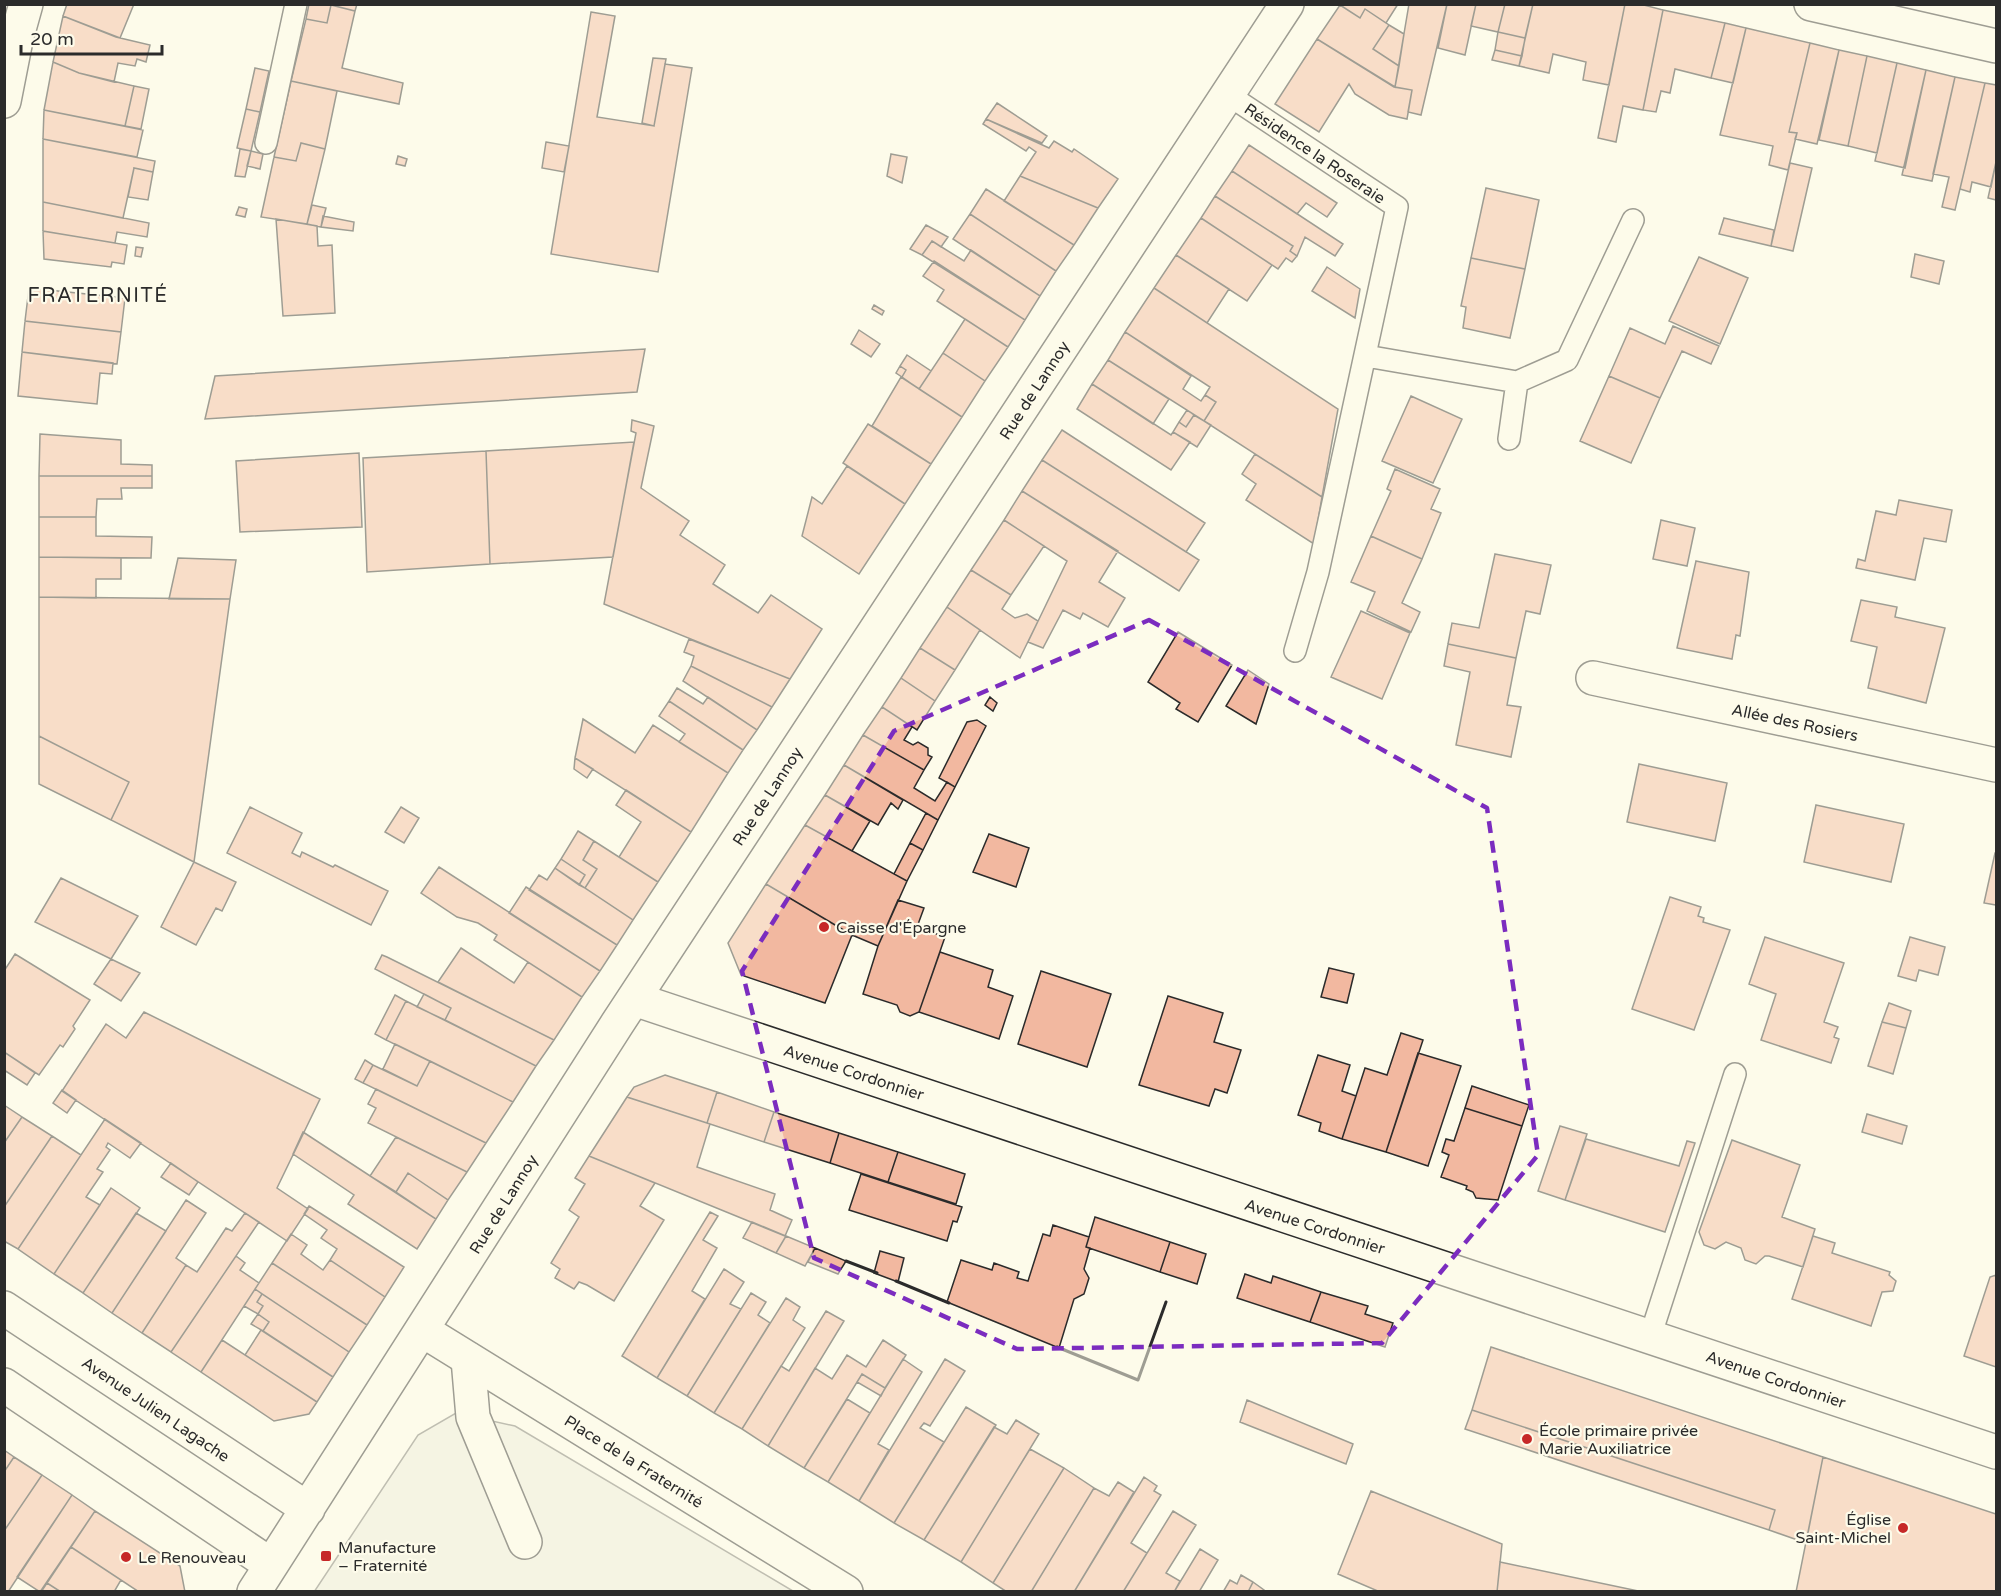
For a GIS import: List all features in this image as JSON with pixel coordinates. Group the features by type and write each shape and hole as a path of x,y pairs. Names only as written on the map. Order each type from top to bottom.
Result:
{"street":[{"path":"4,101 26,4"},
{"name":"Rue de Lannoy","path":"262,1578 634,999 1287,4"},
{"path":"1811,4 1996,46"},
{"name":"Allée des Rosiers","path":"1593,678 1996,765"},
{"name":"Avenue Cordonnier","path":"634,999 1996,1452"},
{"name":"Avenue Julien Lagache","path":"4,1308 308,1509"},
{"name":"Place de la Fraternité","path":"422,1330 846,1592"},
{"path":"468,1359 473,1417 525,1542"},
{"path":"4,1385 262,1578"}],"lane":[{"path":"266,143 296,4"},
{"name":"Résidence la Roseraie","path":"1227,94 1397,207 1318,572 1295,651"},
{"path":"1366,356 1517,382 1568,360 1634,220"},
{"path":"1509,439 1517,382"},
{"path":"1650,1337 1736,1074"}],"highlighted area":[{"path":"1149,620 1487,808 1538,1155 1382,1343 1017,1349 814,1258 742,971 894,731"}],"shaded area":[{"path":"456,1413 515,1426 793,1591 314,1592 418,1435"}],"building":[{"path":"67,4 134,4 120,38 63,16"},
{"path":"309,4 357,4 355,11 331,5 327,23 306,19"},
{"path":"1398,4 1386,23 1365,9 1360,18 1340,5"},
{"path":"1409,4 1447,4 1421,115 1408,112 1412,90 1395,87"},
{"path":"1447,4 1476,4 1465,55 1438,48"},
{"path":"1476,4 1505,4 1498,32 1471,26"},
{"path":"1505,4 1533,4 1525,38 1498,32"},
{"path":"1533,4 1625,4 1609,85 1583,80 1586,62 1553,54 1549,73 1519,66"},
{"path":"1625,4 1640,4 1663,10 1643,110 1623,106 1616,142 1598,138"},
{"path":"331,5 355,11 342,68 403,83 399,104 291,81 306,19 327,23"},
{"path":"1340,5 1360,18 1365,9 1389,25 1373,49 1399,66 1395,87 1317,39"},
{"path":"1663,10 1725,23 1711,78 1675,69 1670,93 1661,91 1656,112 1643,110"},
{"path":"591,12 615,16 597,117 654,126 665,64 692,68 658,272 551,254"},
{"path":"63,16 116,37 150,45 146,62 137,59 135,66 118,63 114,82 79,73 53,62"},
{"path":"1725,23 1746,28 1733,83 1711,78"},
{"path":"1389,25 1404,34 1399,66 1373,49"},
{"path":"1746,28 1810,43 1789,132 1797,133 1788,170 1769,165 1773,146 1720,135"},
{"path":"1498,32 1525,38 1522,56 1495,50"},
{"path":"1317,39 1394,87 1412,90 1407,119 1389,115 1355,94 1349,84 1319,132 1275,104"},
{"path":"1810,43 1839,50 1817,144 1795,139 1797,133 1789,132"},
{"path":"1495,50 1522,56 1519,66 1492,60"},
{"path":"1839,50 1867,56 1848,146 1819,140"},
{"path":"1867,56 1897,63 1877,153 1848,146"},
{"path":"653,58 666,59 654,126 642,123"},
{"path":"53,62 79,73 134,86 125,126 44,110"},
{"path":"1897,63 1926,70 1905,168 1875,161"},
{"path":"255,68 269,71 260,112 246,109"},
{"path":"1926,70 1955,77 1932,181 1902,175"},
{"path":"1955,77 1985,83 1955,210 1942,207 1949,177 1933,174"},
{"path":"291,81 337,91 325,149 301,143 296,161 274,157"},
{"path":"1985,83 1996,85 1996,162 1991,187 1972,182 1970,192 1960,189"},
{"path":"134,86 149,89 141,129 125,126"},
{"path":"997,103 1047,136 1042,143 986,119"},
{"path":"246,109 260,112 251,151 237,148"},
{"path":"44,110 143,130 137,157 43,139"},
{"path":"986,119 1049,148 1054,141 1072,152 1074,149 1118,179 1098,208 1020,176 1036,152 1029,147 1026,151 983,124"},
{"path":"43,139 155,161 153,172 134,168 123,218 43,202"},
{"path":"546,142 569,146 564,172 542,168"},
{"path":"301,143 325,149 307,224 261,217 274,157 296,161"},
{"path":"1249,145 1337,203 1327,217 1306,203 1297,214 1232,171"},
{"path":"240,149 251,151 245,177 235,176"},
{"path":"251,151 263,154 260,169 247,166"},
{"path":"891,154 907,157 902,183 887,176"},
{"path":"398,156 407,159 405,166 396,164"},
{"path":"1996,162 1996,200 1988,198"},
{"path":"1790,163 1812,168 1793,251 1771,246"},
{"path":"134,168 153,172 148,200 128,197"},
{"path":"1232,171 1343,244 1335,256 1305,237 1297,256 1290,251 1293,246 1215,196"},
{"path":"1020,176 1098,208 1074,245 1004,201"},
{"path":"1486,188 1539,200 1525,269 1471,258"},
{"path":"986,189 1074,245 1056,271 970,214"},
{"path":"1215,196 1293,246 1290,251 1297,256 1292,262 1286,258 1278,269 1201,218"},
{"path":"43,202 149,223 147,237 117,232 115,243 43,231"},
{"path":"312,205 326,208 321,227 307,224"},
{"path":"239,207 247,209 245,217 236,215"},
{"path":"970,214 1056,271 1040,296 953,239"},
{"path":"323,216 354,222 353,231 321,227"},
{"path":"1201,218 1272,265 1247,301 1176,255"},
{"path":"1724,218 1774,230 1771,246 1719,234"},
{"path":"276,219 317,226 318,246 332,245 335,313 283,316"},
{"path":"926,225 948,237 941,247 932,241 922,255 910,249"},
{"path":"43,231 127,245 124,264 112,262 111,267 44,259"},
{"path":"932,241 964,261 971,250 1040,296 1025,320 922,255"},
{"path":"136,247 143,248 141,257 135,256"},
{"path":"1915,254 1944,261 1939,284 1911,277"},
{"path":"1176,255 1229,289 1207,323 1154,288"},
{"path":"1699,257 1748,278 1720,344 1669,321"},
{"path":"1471,258 1525,269 1510,338 1463,328 1466,307 1461,306"},
{"path":"934,261 1025,320 1008,347 937,301 944,290 923,276"},
{"path":"1327,267 1360,289 1355,318 1312,291"},
{"path":"29,288 125,298 121,332 25,321"},
{"path":"1154,288 1338,409 1322,497 1204,421 1216,402 1205,395 1210,387 1125,332"},
{"path":"874,305 884,311 882,315 872,309"},
{"path":"965,319 1008,347 985,381 943,353"},
{"path":"25,321 121,332 117,364 22,352"},
{"path":"1673,326 1719,346 1711,364 1682,351 1660,398 1609,376 1630,328 1665,344"},
{"path":"859,330 880,344 871,357 851,344"},
{"path":"1125,332 1191,376 1183,389 1201,401 1205,395 1216,402 1204,421 1108,360"},
{"path":"645,349 637,392 205,419 215,376"},
{"path":"22,352 113,363 112,374 100,373 97,404 18,396"},
{"path":"943,353 985,381 962,417 919,389"},
{"path":"907,355 931,371 919,389 902,377 906,370 900,366"},
{"path":"1108,360 1169,399 1153,424 1092,384"},
{"path":"900,366 906,370 902,377 896,373"},
{"path":"1609,376 1660,398 1631,463 1580,441"},
{"path":"901,377 962,417 931,464 872,426"},
{"path":"1092,384 1171,435 1173,432 1190,442 1171,470 1077,409"},
{"path":"1411,396 1462,419 1433,483 1382,461"},
{"path":"1187,410 1194,415 1186,427 1179,422"},
{"path":"1194,415 1211,425 1197,447 1173,432 1179,422 1186,427"},
{"path":"632,420 654,426 641,488 689,521 680,535 725,565 713,584 758,613 771,595 822,629 790,679 604,604 636,433 631,431"},
{"path":"868,424 931,464 905,504 843,463"},
{"path":"1062,430 1205,523 1186,552 1042,460"},
{"path":"40,434 121,440 121,464 152,465 152,476 39,476"},
{"path":"634,442 613,557 490,564 486,451"},
{"path":"486,451 490,564 367,572 363,458"},
{"path":"359,453 362,527 240,532 236,461"},
{"path":"1255,454 1322,497 1314,544 1246,500 1256,484 1242,474"},
{"path":"1042,460 1199,560 1179,591 1022,491"},
{"path":"847,466 905,504 859,574 802,536 812,497 822,504"},
{"path":"1395,469 1440,489 1431,509 1441,513 1422,559 1371,536 1391,491 1387,489"},
{"path":"39,476 152,476 152,488 121,488 122,499 97,499 96,517 39,517"},
{"path":"1022,491 1118,551 1099,582 1125,598 1108,627 1083,613 1080,619 1063,610 1043,648 1028,642 1067,561 1004,520"},
{"path":"1899,500 1952,510 1946,542 1924,538 1915,580 1856,568 1858,559 1865,561 1876,511 1896,515"},
{"path":"39,517 96,517 96,536 152,537 151,558 39,557"},
{"path":"1004,520 1044,546 1011,595 971,570"},
{"path":"1661,520 1695,528 1687,566 1653,559"},
{"path":"1371,536 1422,559 1402,603 1420,612 1411,632 1367,611 1375,592 1351,582"},
{"path":"1495,554 1551,565 1540,614 1526,611 1516,658 1448,644 1452,623 1479,628"},
{"path":"39,557 121,558 121,579 96,579 96,598 39,597"},
{"path":"178,558 236,560 230,599 169,599"},
{"path":"1696,561 1749,572 1740,636 1736,635 1732,659 1677,648"},
{"path":"971,570 1011,595 1002,609 1015,618 1027,614 1038,621 1020,658 947,607"},
{"path":"39,597 230,599 194,862 111,820 129,782 39,736"},
{"path":"1861,600 1897,607 1895,617 1945,628 1926,703 1868,688 1877,647 1851,641"},
{"path":"947,607 980,630 955,670 920,648"},
{"path":"1361,611 1410,633 1382,699 1331,677"},
{"path":"1178,632 1232,665 1198,722 1176,709 1180,703 1148,682"},
{"path":"689,639 790,679 772,707 691,666 694,656 684,652"},
{"path":"1448,644 1516,658 1507,705 1521,707 1511,757 1456,745 1470,672 1444,666"},
{"path":"920,648 955,670 935,701 901,678"},
{"path":"691,666 772,707 757,730 683,681"},
{"path":"1248,670 1269,684 1256,724 1226,706"},
{"path":"901,678 935,701 917,730 882,707"},
{"path":"677,688 703,704 708,697 757,730 743,750 669,701"},
{"path":"990,697 997,703 993,711 985,705"},
{"path":"669,701 743,750 728,773 679,742 685,734 659,716"},
{"path":"882,707 912,727 904,740 913,745 918,742 928,748 928,755 932,757 924,770 863,735"},
{"path":"583,719 635,753 653,725 728,773 691,832 575,758"},
{"path":"977,720 986,726 955,787 939,778 967,722"},
{"path":"863,735 924,770 914,788 935,801 947,782 955,787 938,820 844,765"},
{"path":"39,736 129,782 111,820 39,784"},
{"path":"575,758 593,769 587,778 574,769"},
{"path":"1639,764 1727,783 1715,841 1627,822"},
{"path":"844,765 903,800 898,809 891,803 878,825 825,795"},
{"path":"626,790 691,832 658,882 619,857 641,822 616,805"},
{"path":"825,795 870,821 852,851 805,825"},
{"path":"1816,805 1904,824 1891,882 1804,862"},
{"path":"250,807 302,833 292,853 300,857 302,852 333,867 335,865 388,891 371,925 227,853"},
{"path":"401,807 419,818 404,843 385,832"},
{"path":"926,813 938,820 923,850 910,843"},
{"path":"805,825 907,881 878,946 852,935 766,884"},
{"path":"578,831 594,841 583,860 597,869 585,888 579,885 585,875 561,859"},
{"path":"989,834 1029,848 1016,887 973,872"},
{"path":"594,841 658,882 633,920 585,888 597,869 583,860"},
{"path":"910,843 923,850 907,881 894,874"},
{"path":"1996,853 1996,905 1984,903"},
{"path":"561,859 585,875 579,885 555,868"},
{"path":"194,862 236,882 222,911 216,908 196,945 161,927"},
{"path":"439,867 600,971 582,997 494,940 497,935 478,923 457,917 421,893"},
{"path":"555,868 633,920 617,945 529,890 539,875 547,880"},
{"path":"61,878 138,916 111,959 35,922"},
{"path":"766,884 852,935 825,1003 741,975 728,943"},
{"path":"526,887 617,945 600,971 509,913"},
{"path":"1670,897 1701,907 1698,916 1704,918 1703,922 1730,930 1694,1030 1632,1009"},
{"path":"898,900 924,908 917,927 945,937 919,1012 910,1016 900,1012 897,1005 863,994 878,946"},
{"path":"1765,937 1844,963 1824,1022 1838,1027 1834,1037 1839,1039 1831,1063 1761,1040 1776,994 1749,984"},
{"path":"1910,937 1945,947 1938,975 1919,970 1916,981 1898,976"},
{"path":"461,948 514,983 528,962 582,997 554,1040 438,982"},
{"path":"940,952 993,970 988,987 1013,996 999,1039 919,1012"},
{"path":"15,954 90,1000 63,1047 60,1045 39,1075 4,1052 4,971"},
{"path":"382,955 554,1040 536,1066 445,1020 451,1008 375,969"},
{"path":"111,959 140,973 121,1001 94,984"},
{"path":"1329,968 1354,974 1347,1003 1321,997"},
{"path":"1041,971 1111,994 1087,1067 1018,1044"},
{"path":"424,994 451,1008 445,1020 417,1007"},
{"path":"395,995 406,1001 386,1040 375,1034"},
{"path":"1168,996 1223,1013 1214,1042 1241,1050 1227,1093 1215,1089 1209,1106 1139,1085"},
{"path":"406,1001 536,1066 513,1102 386,1040"},
{"path":"1889,1003 1911,1011 1906,1028 1882,1022"},
{"path":"144,1012 320,1099 277,1188 308,1209 287,1241 62,1091 106,1024 126,1038"},
{"path":"1882,1022 1906,1028 1893,1074 1868,1066"},
{"path":"1401,1033 1423,1040 1386,1152 1342,1139 1365,1068 1387,1075"},
{"path":"395,1044 430,1061 417,1086 383,1069"},
{"path":"4,1052 35,1073 27,1085 4,1070"},
{"path":"1418,1053 1461,1066 1428,1166 1386,1152"},
{"path":"1318,1055 1350,1065 1342,1091 1356,1096 1342,1139 1319,1131 1321,1123 1298,1115"},
{"path":"365,1060 373,1065 363,1083 355,1079"},
{"path":"430,1061 513,1102 486,1143 363,1083 373,1065 417,1086"},
{"path":"665,1075 717,1092 707,1123 627,1097 634,1087"},
{"path":"1472,1086 1529,1105 1522,1126 1465,1108"},
{"path":"376,1089 486,1143 467,1172 368,1123 376,1108 368,1104"},
{"path":"62,1090 76,1100 67,1113 53,1103"},
{"path":"717,1092 774,1112 764,1142 707,1123"},
{"path":"627,1097 710,1124 697,1167 775,1194 770,1210 792,1220 785,1236 589,1156"},
{"path":"4,1105 22,1117 4,1143"},
{"path":"1465,1108 1522,1126 1498,1200 1476,1198 1473,1192 1466,1189 1467,1186 1441,1177 1449,1155 1442,1152 1446,1139 1454,1141"},
{"path":"774,1112 839,1133 830,1163 764,1142"},
{"path":"1867,1114 1907,1126 1902,1144 1862,1132"},
{"path":"22,1117 52,1136 4,1207 4,1143"},
{"path":"105,1119 141,1143 130,1158 108,1143 106,1147 110,1150 97,1169 103,1172 86,1197 100,1205 54,1274 18,1249"},
{"path":"1560,1126 1587,1134 1565,1200 1538,1191"},
{"path":"303,1132 436,1219 417,1249 348,1204 354,1195 293,1154"},
{"path":"839,1133 898,1152 888,1182 830,1163"},
{"path":"52,1136 81,1155 18,1249 4,1241 4,1207"},
{"path":"396,1137 467,1172 448,1200 408,1173 396,1192 370,1176"},
{"path":"1586,1139 1679,1166 1687,1141 1695,1143 1665,1232 1565,1200"},
{"path":"1732,1140 1800,1165 1782,1217 1815,1229 1803,1267 1769,1256 1765,1256 1756,1264 1745,1260 1741,1248 1726,1242 1715,1249 1704,1245 1699,1232"},
{"path":"898,1152 965,1174 956,1204 888,1182"},
{"path":"589,1156 655,1183 640,1206 664,1220 614,1301 587,1285 579,1282 574,1289 555,1278 560,1269 551,1263 579,1217 569,1210 585,1184 575,1178"},
{"path":"171,1163 198,1182 189,1195 161,1177"},
{"path":"408,1173 448,1200 436,1219 396,1192"},
{"path":"861,1174 962,1207 957,1222 953,1221 947,1241 849,1210"},
{"path":"111,1188 140,1208 83,1293 54,1274"},
{"path":"186,1200 206,1213 176,1258 186,1265 142,1333 112,1313"},
{"path":"309,1206 404,1267 385,1297 330,1260 337,1249 321,1238 327,1230 304,1214"},
{"path":"710,1212 718,1216 703,1240 717,1248 692,1291 705,1299 657,1378 622,1356"},
{"path":"136,1213 166,1231 112,1313 83,1293"},
{"path":"245,1213 259,1222 171,1352 142,1333 186,1265 197,1272 226,1228 232,1231"},
{"path":"1095,1217 1170,1242 1160,1272 1086,1247"},
{"path":"752,1222 786,1236 776,1253 743,1238"},
{"path":"1053,1225 1089,1237 1086,1247 1090,1248 1084,1269 1089,1278 1084,1294 1074,1299 1059,1348 947,1302 961,1260 992,1270 994,1263 1019,1272 1017,1278 1028,1281 1043,1234 1050,1236"},
{"path":"291,1234 307,1245 301,1254 323,1270 330,1260 385,1297 367,1325 272,1263"},
{"path":"786,1236 815,1248 805,1266 776,1253"},
{"path":"1813,1236 1835,1243 1832,1253 1890,1272 1889,1275 1896,1281 1893,1291 1882,1292 1871,1326 1792,1299"},
{"path":"1170,1242 1206,1254 1197,1284 1160,1272"},
{"path":"815,1248 846,1261 838,1274 808,1262"},
{"path":"880,1251 904,1258 898,1282 874,1273"},
{"path":"236,1256 245,1263 240,1270 259,1283 201,1372 171,1352"},
{"path":"272,1263 367,1325 349,1352 255,1289"},
{"path":"724,1269 744,1282 730,1304 741,1309 687,1396 657,1378"},
{"path":"1245,1274 1271,1283 1273,1276 1321,1292 1310,1322 1237,1298"},
{"path":"1996,1275 1996,1367 1964,1356 1990,1277"},
{"path":"255,1289 262,1294 257,1302 263,1306 258,1314 244,1306"},
{"path":"1321,1292 1368,1306 1365,1314 1393,1323 1385,1347 1310,1322"},
{"path":"751,1293 766,1302 758,1315 770,1323 714,1413 687,1396"},
{"path":"262,1294 349,1352 333,1377 263,1331 269,1322 258,1314 263,1306 257,1302"},
{"path":"786,1298 800,1307 793,1320 805,1328 742,1429 714,1413"},
{"path":"826,1311 844,1321 768,1446 742,1429 781,1366 789,1371"},
{"path":"258,1314 269,1322 263,1331 251,1324"},
{"path":"261,1330 333,1377 317,1402 245,1355"},
{"path":"222,1340 317,1402 309,1414 274,1421 201,1372"},
{"path":"883,1340 906,1355 885,1388 862,1374 804,1468 768,1446 815,1368 832,1379 847,1355 866,1367"},
{"path":"1491,1347 1823,1457 1806,1543 1769,1530 1775,1510 1472,1410"},
{"path":"903,1359 922,1372 878,1444 889,1450 859,1501 828,1482"},
{"path":"945,1359 965,1371 930,1426 924,1423 920,1428 944,1442 894,1523 859,1501"},
{"path":"862,1374 885,1388 881,1396 857,1382"},
{"path":"847,1399 870,1413 828,1482 804,1468"},
{"path":"1247,1400 1353,1444 1346,1464 1240,1422"},
{"path":"966,1407 996,1425 924,1540 894,1523"},
{"path":"1472,1410 1775,1510 1769,1530 1465,1429"},
{"path":"1016,1420 1039,1434 961,1562 924,1540 994,1427 1007,1434"},
{"path":"1030,1449 1064,1468 993,1583 961,1562"},
{"path":"4,1450 14,1457 4,1472"},
{"path":"14,1457 42,1475 4,1531 4,1472"},
{"name":"Église Saint-Michel","path":"1823,1457 1996,1514 1996,1592 1796,1592"},
{"path":"1064,1468 1094,1488 1031,1592 1007,1592 993,1583"},
{"path":"42,1475 72,1495 8,1592 4,1592 4,1531"},
{"path":"1144,1477 1157,1486 1154,1491 1161,1495 1131,1543 1147,1553 1123,1592 1074,1592"},
{"path":"1118,1482 1134,1492 1074,1592 1031,1592 1094,1488 1109,1496"},
{"path":"1371,1491 1502,1544 1497,1592 1380,1592 1338,1574"},
{"path":"72,1495 95,1511 40,1592 17,1577"},
{"name":"Le Renouveau","path":"95,1511 180,1566 185,1592 139,1592 71,1547"},
{"path":"1173,1511 1196,1525 1166,1573 1180,1581 1174,1592 1123,1592"},
{"path":"71,1547 121,1580 114,1592 61,1592 47,1583"},
{"path":"1200,1549 1218,1560 1199,1592 1174,1592"},
{"path":"1500,1562 1643,1592 1497,1592"},
{"path":"1241,1575 1253,1582 1248,1592 1223,1592 1230,1580 1237,1584"},
{"path":"1253,1582 1264,1590 1263,1592 1248,1592"},
{"path":"47,1583 61,1592 41,1592"}],"wall":[{"path":"846,1261 877,1273"},
{"path":"896,1281 949,1303"},
{"path":"1057,1347 1138,1380 1166,1302"}],"place":[{"name":"Caisse d'Épargne","path":"824,927"},
{"name":"École primaire privée Marie Auxiliatrice","path":"1527,1439"},
{"name":"Église Saint-Michel","path":"1903,1528"},
{"name":"Manufacture – Fraternité","path":"326,1556"},
{"name":"Le Renouveau","path":"126,1557"}],"district":[{"name":"FRATERNITÉ","path":"98,295"}]}
